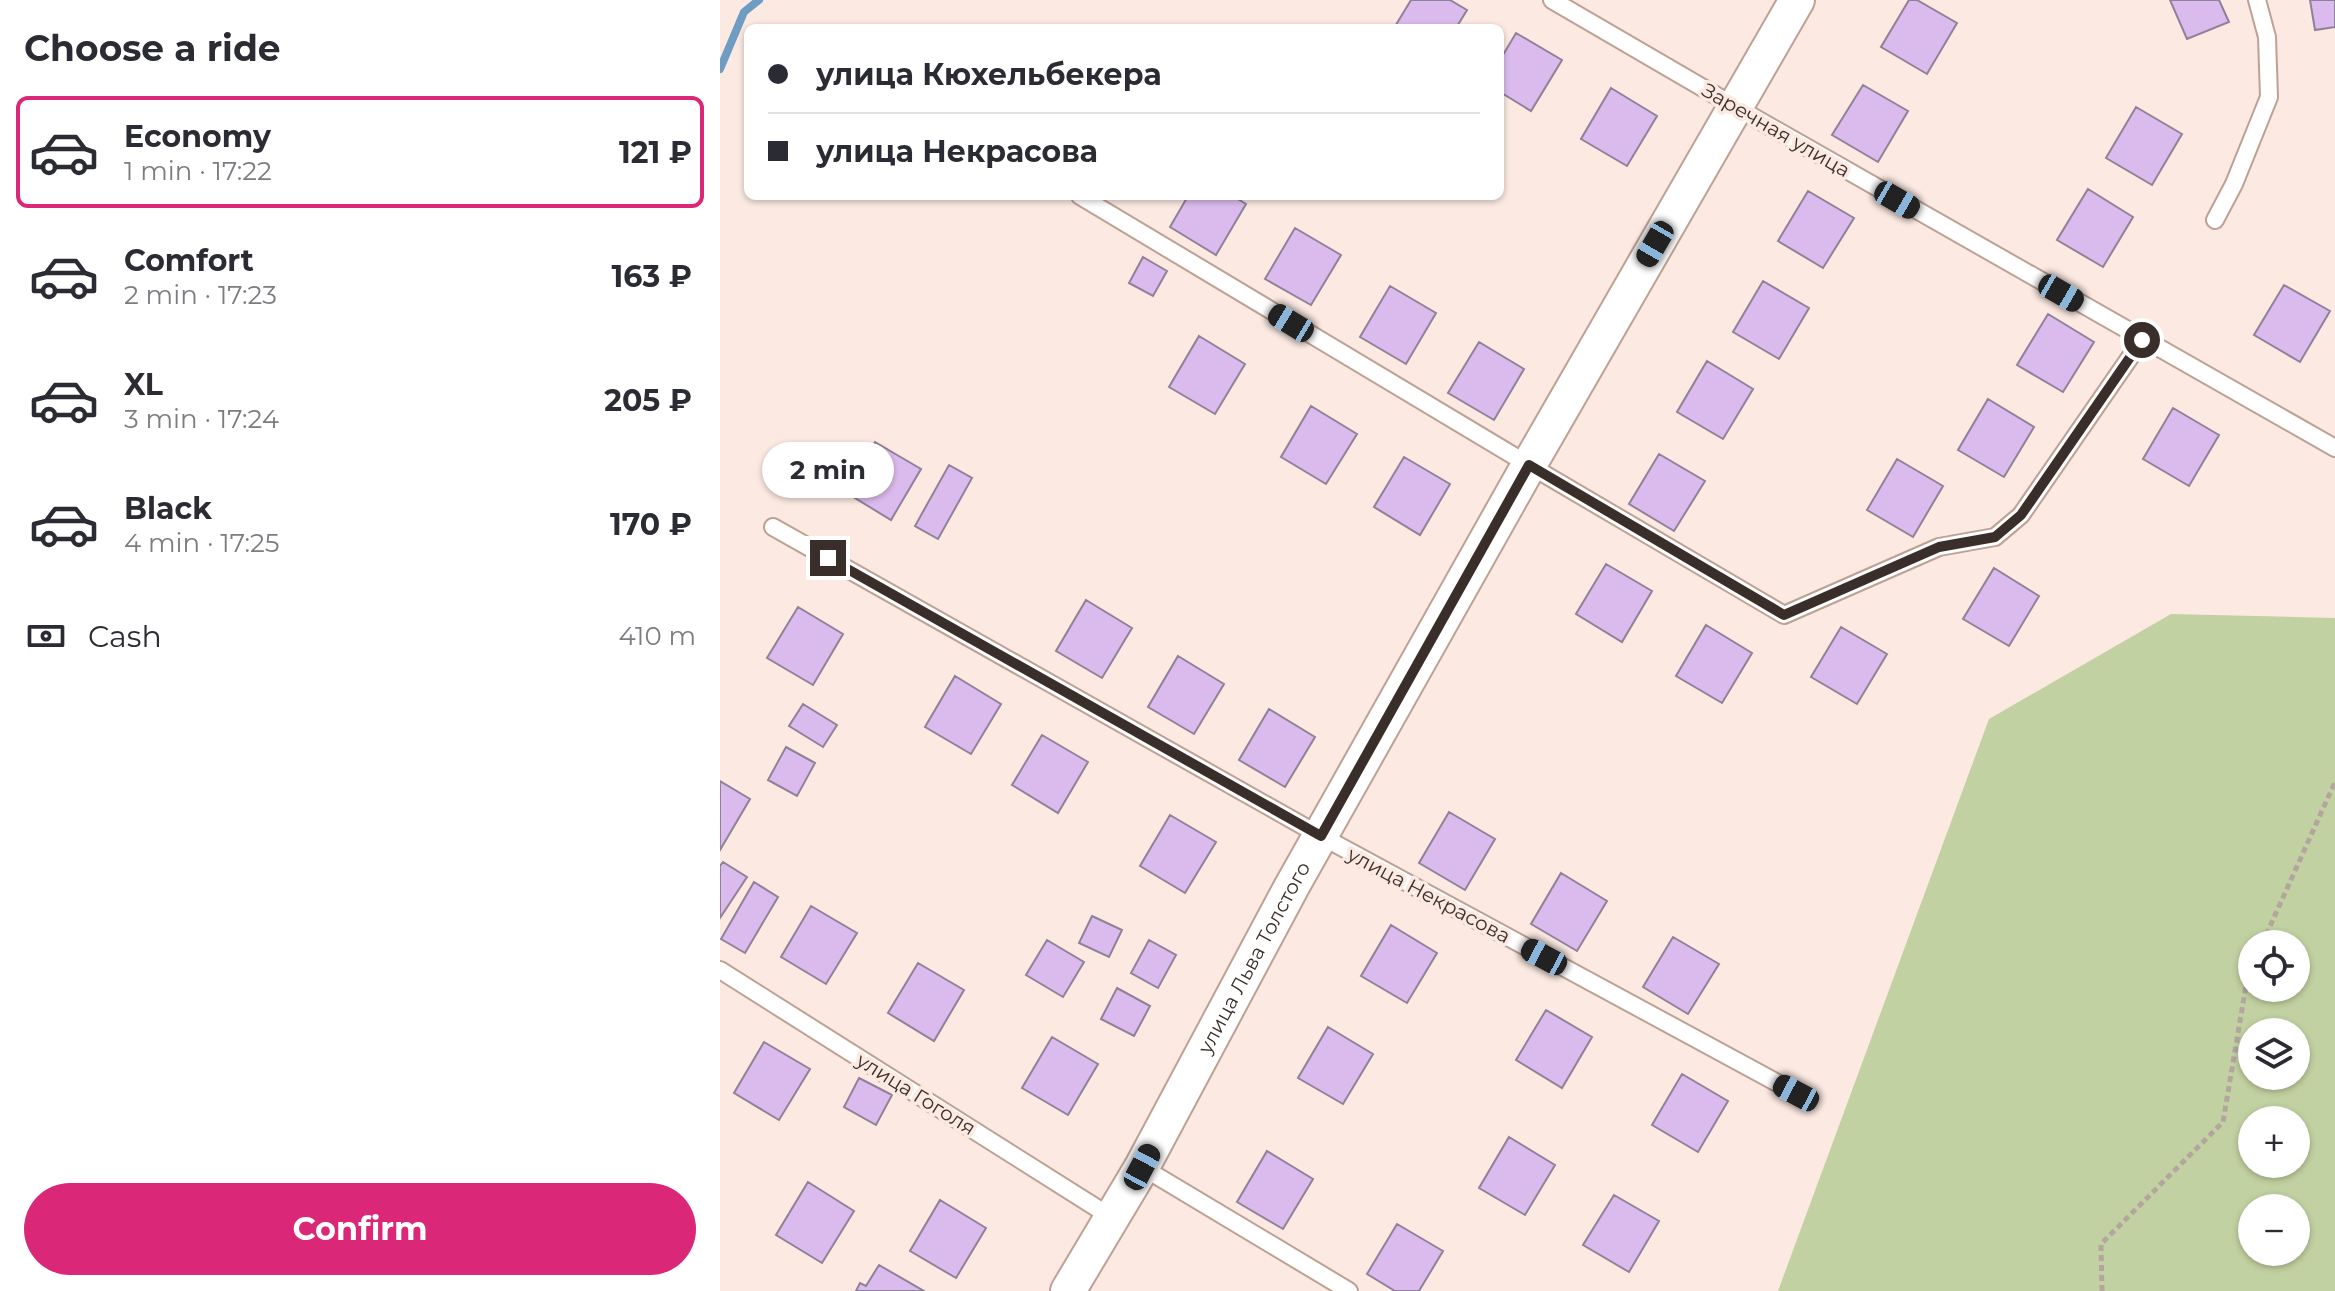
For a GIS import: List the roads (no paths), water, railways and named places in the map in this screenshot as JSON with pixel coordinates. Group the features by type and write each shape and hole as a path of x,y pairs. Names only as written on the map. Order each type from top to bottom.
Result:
{"street":[{"name":"улица Льва Толстого","path":"1068,1291 1142,1167 1284,900 1529,465 1797,0"}],"lane":[{"name":"Заречная улица","path":"1552,0 2335,448"},
{"path":"2215,220 2234,184 2269,97 2267,37 2257,0"},
{"path":"1087,200 1784,615 1939,547 1995,537 2021,515 2142,340"},
{"name":"улица Некрасова","path":"773,527 1321,836 1796,1093"},
{"name":"улица Гоголя","path":"720,970 1111,1217"},
{"path":"1142,1167 1349,1291"}],"waterway":[{"path":"720,69 744,12 759,0"}]}
